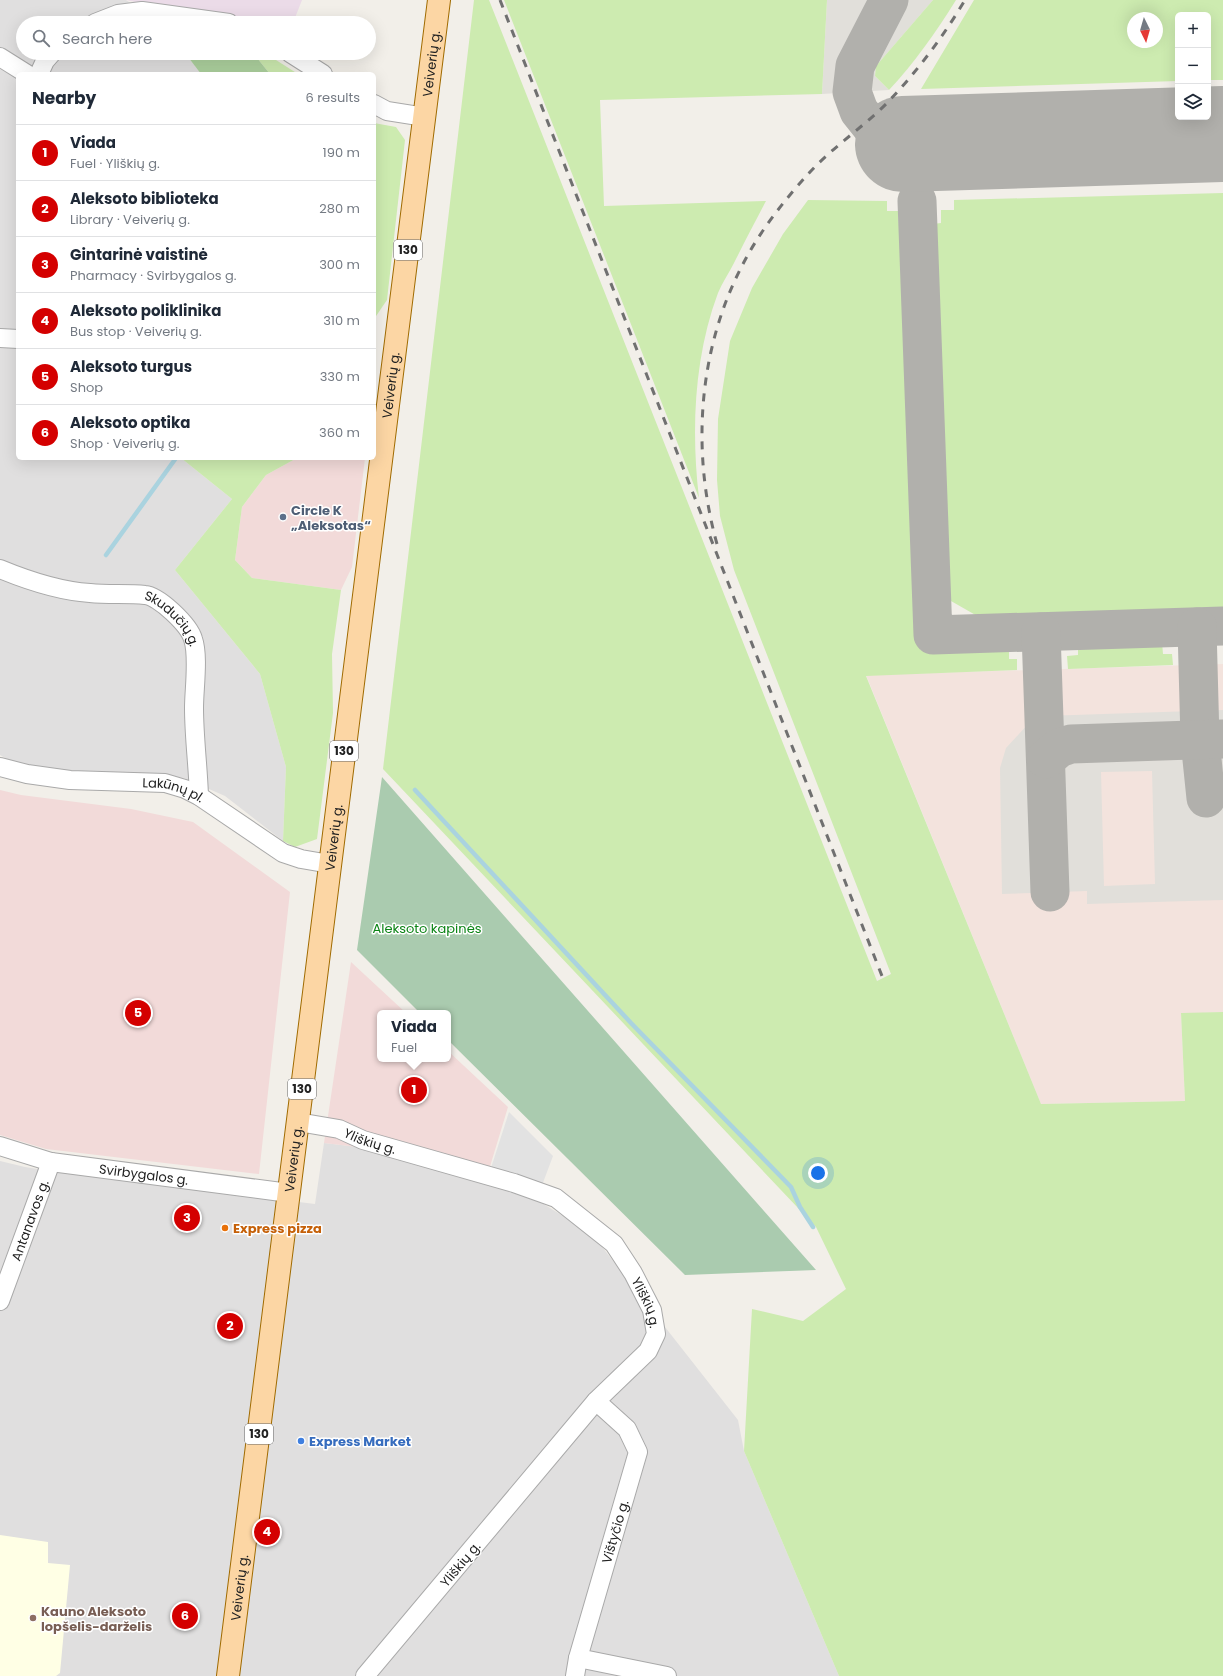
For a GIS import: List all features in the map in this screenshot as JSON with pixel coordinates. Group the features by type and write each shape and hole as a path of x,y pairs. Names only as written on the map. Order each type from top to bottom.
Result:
{"main road":[{"name":"Veiverių g.","path":"228,1676 439,0"}],"street":[{"path":"113,16 142,11 178,16"},
{"path":"0,57 24,72"},
{"path":"40,72 46,60"},
{"path":"301,60 320,72"},
{"path":"376,105 387,111 425,117"},
{"path":"0,338 16,339"},
{"name":"Skudučių g.","path":"0,569 50,586 89,593 147,595 156,599 171,611 185,626 193,638 195,652 194,710 200,796"},
{"name":"Lakūnų pl.","path":"0,767 27,774 70,780 165,783 185,789 200,796 283,853 301,859 330,864"},
{"name":"Yliškių g.","path":"298,1122 339,1129 362,1140 508,1181 556,1198 614,1244 633,1274 652,1310 656,1334 648,1351 596,1401 365,1676"},
{"name":"Svirbygalos g.","path":"0,1146 51,1162 289,1193"},
{"name":"Antanavos g.","path":"0,1300 51,1162"},
{"name":"Vištyčio g.","path":"575,1676 578,1658 638,1452 628,1429 596,1401"},
{"path":"578,1658 667,1676"}],"shaded area":[{"path":"0,0 126,0 150,16 16,16 16,60 190,60 199,72 16,72 16,460 183,460 232,499 175,570 260,674 286,767 283,841 225,796 184,778 152,774 55,770 16,764 0,755"},
{"path":"126,0 302,0 296,16 200,16"},
{"path":"827,0 933,0 876,66 875,76 889,90 822,94"},
{"path":"293,460 365,460 352,567 341,590 252,578 235,560 242,507 266,475"},
{"path":"1223,664 1223,1012 1181,1014 1185,1101 1041,1104 866,675"},
{"path":"1223,710 1223,900 1087,904 1087,891 1002,894 1000,768 1006,748 1029,723 1044,716","holes":["1152,771 1155,884 1104,886 1101,772"]},
{"path":"0,790 21,795 131,809 193,822 290,892 259,1174 46,1149 0,1135"},
{"path":"351,962 403,1010 377,1010 377,1062 451,1062 451,1054 508,1107 485,1183 358,1147 324,1143"},
{"path":"509,1112 553,1156 541,1188 490,1171"},
{"path":"324,1143 358,1147 529,1195 592,1234 738,1420 744,1451 839,1676 0,1676 0,1161 25,1167 63,1173 315,1204"},
{"name":"Kauno Aleksoto lopšelis-darželis","path":"0,1535 48,1542 48,1563 70,1565 60,1673 56,1676 0,1676"}],"green space":[{"path":"474,0 489,0 877,981 891,974 734,570 720,516 717,480 718,419 730,341 752,288 783,234 808,200 887,201 887,211 898,211 899,225 908,225 920,650 1009,647 1009,659 1017,659 1017,670 866,676 1041,1104 1185,1101 1181,1013 1223,1012 1223,1676 839,1676 744,1451 752,1309 803,1321 846,1289 816,1227 383,769"},
{"path":"504,0 827,0 822,94 600,100 604,206 766,201 718,293 710,317 704,343 696,394 695,421 695,447 699,498"},
{"path":"933,0 956,0 941,24 908,69 889,90 875,76 876,66"},
{"path":"974,0 1223,0 1223,80 1211,80 1211,12 1175,12 1175,81 921,89"},
{"path":"190,60 259,60 268,72 199,72"},
{"path":"259,60 276,60 295,72 268,72"},
{"path":"376,123 396,127 405,140 387,300 376,316"},
{"path":"1223,193 1223,613 986,621 944,597 933,224 941,223 941,210 954,210 954,200"},
{"path":"183,460 293,460 266,475 242,507 235,560 252,578 341,590 332,654 333,713 317,839 295,847 283,841 286,767 260,674 175,570 232,499"},
{"path":"1162,642 1163,654 1172,654 1173,665 1068,669 1067,656 1078,655 1078,645"},
{"name":"Aleksoto kapinės","path":"382,777 816,1270 685,1275 451,1043 451,1010 417,1010 357,950"}],"waterway":[{"path":"106,555 175,460"},
{"path":"415,790 631,1023 791,1187 800,1207 813,1227"}],"taxiway":[{"path":"889,0 855,66 852,92 859,111 871,126 887,139 903,144"},
{"path":"917,201 933,635 1223,626"},
{"path":"1197,627 1200,740 1206,798"},
{"path":"1041,632 1050,892"},
{"path":"1046,759 1059,748 1071,744 1223,739"}],"runway":[{"path":"903,144 1223,134"}],"railway":[{"path":"500,0 882,976"},
{"path":"717,544 709,509 704,473 702,437 704,400 708,364 717,329 729,295 744,262 750,250 766,227 801,182 819,163 877,113 908,80 948,28 965,0"}],"place":[{"name":"Circle K „Aleksotas“","path":"283,517"},
{"name":"Aleksoto turgus","path":"138,1013"},
{"name":"Viada","path":"414,1090"},
{"name":"Gintarinė vaistinė","path":"187,1218"},
{"name":"Express pizza","path":"225,1228"},
{"name":"Aleksoto biblioteka","path":"230,1326"},
{"name":"Express Market","path":"301,1441"},
{"name":"Aleksoto poliklinika","path":"267,1532"},
{"name":"Aleksoto optika","path":"185,1616"},
{"name":"Kauno Aleksoto lopšelis-darželis","path":"33,1618"}]}
